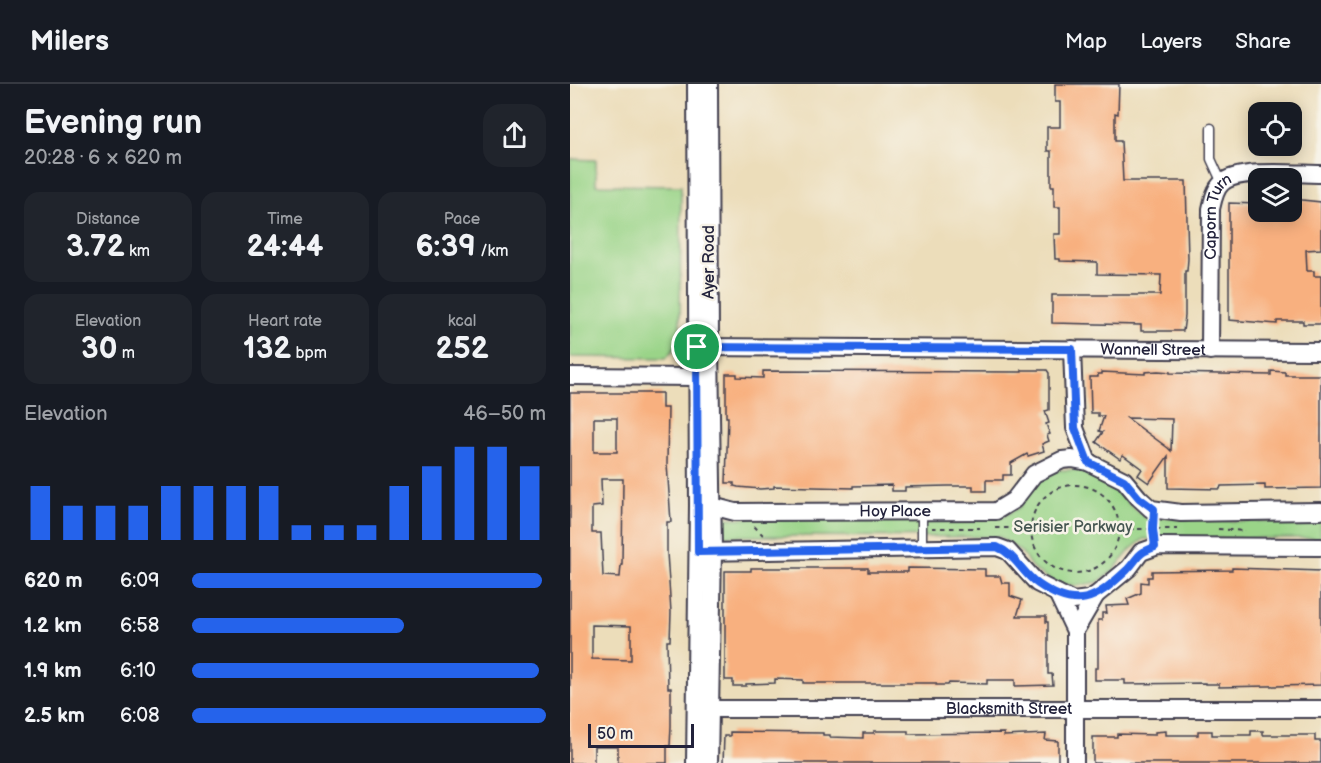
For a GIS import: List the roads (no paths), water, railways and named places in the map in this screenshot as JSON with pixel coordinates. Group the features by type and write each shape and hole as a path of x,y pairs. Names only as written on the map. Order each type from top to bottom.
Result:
{"street":[{"name":"Ayer Road","path":"696,84 705,506 703,709 709,763"},
{"name":"Ayer Road","path":"705,506 697,377 703,346 709,84"},
{"name":"Caporn Turn","path":"1210,351 1211,209 1214,195 1222,183 1236,176 1321,174"},
{"name":"Wannell Street","path":"703,346 1321,351"},
{"path":"1072,349 1074,460"},
{"path":"570,376 697,377"},
{"path":"1074,460 1075,428"},
{"path":"1074,460 1124,480 1139,498 1154,509 1180,513 1321,511"},
{"name":"Hoy Place","path":"705,506 735,512 996,511 1014,500 1034,474 1074,460"},
{"path":"705,551 997,547 1008,551 1037,584 1073,601 1089,599 1096,595 1129,568 1141,552 1155,547 1321,547"},
{"path":"1057,594 1075,631 1075,763"},
{"path":"1075,631 1096,595"},
{"name":"Ayer Road","path":"695,763 703,709"},
{"name":"Blacksmith Street","path":"703,709 1321,709"}],"lane":[{"path":"1211,128 1211,159 1222,183"},
{"path":"922,510 922,547"}],"park label":[{"name":"Serisier Parkway","path":"1073,527"}]}
